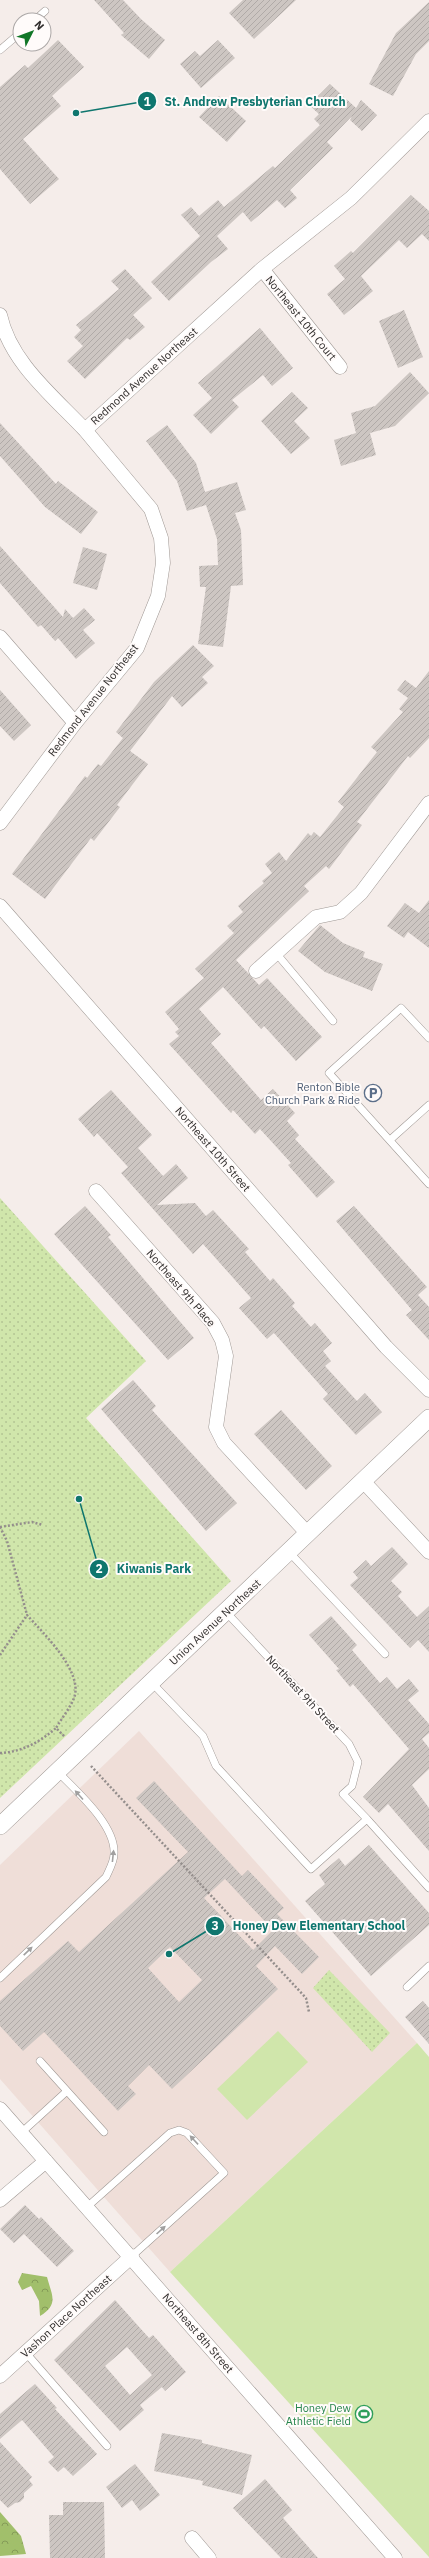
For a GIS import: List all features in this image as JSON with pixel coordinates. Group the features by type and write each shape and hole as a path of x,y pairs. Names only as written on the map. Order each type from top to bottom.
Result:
{"street":[{"name":"Redmond Avenue Northeast","path":"0,823 75,723 137,648 158,596 163,563 160,538 151,509 85,430 262,269 351,198 429,122"},
{"name":"Northeast 10th Court","path":"262,269 340,367"},
{"path":"0,315 6,336 19,359 85,430"},
{"path":"0,637 75,723"},
{"path":"256,971 316,917 340,912 361,893 429,803"},
{"name":"Northeast 10th Street","path":"0,906 386,1347 429,1390"},
{"name":"Northeast 9th Place","path":"96,1191 214,1323 222,1340 226,1356 216,1427 224,1442 308,1534"},
{"name":"Union Avenue Northeast","path":"0,1826 429,1418"},
{"path":"363,1481 429,1552"},
{"name":"Northeast 8th Street","path":"0,2109 132,2256 395,2558"},
{"path":"0,2200 46,2161"},
{"name":"Vashon Place Northeast","path":"0,2376 132,2256"},
{"path":"192,2538 209,2558"}],"lane":[{"path":"0,50 12,40"},
{"path":"276,953 332,1021"},
{"path":"429,1038 401,1008 329,1073 429,1184"},
{"path":"390,1140 429,1104"},
{"path":"289,1552 385,1654"},
{"name":"Northeast 9th Street","path":"226,1612 349,1744 358,1762 352,1786 343,1794 367,1819"},
{"path":"152,1682 203,1736 216,1766 311,1869 367,1819 429,1888"},
{"path":"0,1978 106,1877 112,1864 114,1854 113,1844 101,1818 58,1772"},
{"path":"407,1986 429,1966"},
{"path":"40,2061 104,2132"},
{"path":"21,2133 67,2091"},
{"path":"87,2207 170,2133 179,2130 187,2133 224,2173 132,2256"},
{"path":"26,2353 107,2446"}],"path":[{"path":"0,1753 14,1752 38,1742 56,1728 74,1697 75,1680 58,1650 27,1615 7,1541 0,1527 32,1522 43,1525"},
{"path":"0,1655 27,1615"},
{"path":"56,1728 65,1737"},
{"path":"91,1766 306,1998 309,2012"}],"shaded area":[{"path":"139,1731 417,2043 170,2272 0,2079 0,1865"}],"green space":[{"path":"0,1198 146,1361 86,1418 231,1581 0,1798"},
{"path":"329,1970 390,2033 372,2052 313,1988"},
{"path":"278,2031 308,2062 247,2120 217,2089"},
{"name":"Honey Dew Athletic Field","path":"417,2043 429,2057 429,2557 170,2272"},
{"path":"22,2273 47,2277 52,2295 52,2303 50,2308 40,2316 39,2301 31,2286 22,2290 18,2282"},
{"path":"0,2512 21,2536 26,2554 0,2556"}],"building":[{"path":"94,0 123,0 141,19 165,40 149,59 121,35 124,33"},
{"path":"243,0 296,0 254,39 229,13"},
{"path":"429,2 429,41 416,54 393,96 369,84 396,33"},
{"path":"58,40 84,67 52,96 61,106 23,139 59,179 30,204 0,169 0,87 25,65 28,68 45,52 52,52 52,46"},
{"path":"218,40 235,58 201,88 180,64 195,51 200,56"},
{"path":"330,84 356,108 361,100 377,115 362,131 350,120 352,116 327,142 333,148 290,190 297,198 285,208 277,200 251,222 243,212 217,236 228,249 211,262 169,301 151,282 200,236 181,215 191,207 199,216 218,200 224,207 273,166 275,168 320,125 314,119 319,114 309,105"},
{"path":"219,96 246,121 227,142 199,117"},
{"path":"411,195 429,211 429,241 422,234 407,248 399,240 361,276 373,291 344,315 327,294 345,279 334,266 351,251 353,253"},
{"path":"125,269 152,298 133,315 145,327 130,340 127,338 85,379 67,361 83,346 74,337 81,330 76,325 119,289 111,281"},
{"path":"404,310 423,357 398,368 379,321"},
{"path":"260,328 293,368 272,386 263,375 232,400 239,407 211,434 193,415 212,398 198,383"},
{"path":"410,372 429,393 395,426 370,433 376,455 341,466 334,440 356,433 351,413 375,406"},
{"path":"292,392 308,408 294,421 310,438 291,454 261,421"},
{"path":"0,423 56,484 58,481 98,512 81,534 45,507 0,456"},
{"path":"167,425 196,463 205,492 237,482 246,510 235,513 241,530 243,585 231,586 223,647 198,644 206,587 200,587 199,566 218,565 217,539 206,505 187,511 177,481 146,441"},
{"path":"0,546 63,617 65,609 73,618 84,608 95,620 83,630 95,643 76,659 58,638 55,641 41,625 38,627 0,583"},
{"path":"83,547 107,554 97,590 73,583"},
{"path":"193,645 214,666 202,677 208,683 182,707 172,696 130,751 148,764 117,805 120,807 94,841 91,838 45,899 12,874 85,776 87,778 98,764 101,766 123,738 116,732 154,682"},
{"path":"429,671 429,738 410,758 408,756 357,822 362,825 329,869 326,866 304,886 309,891 236,960 259,985 267,978 322,1037 296,1061 264,1026 261,1029 223,987 199,1009 221,1034 211,1043 261,1100 273,1089 295,1113 287,1121 299,1135 295,1139 335,1182 317,1198 288,1165 291,1163 260,1129 255,1134 233,1110 231,1113 169,1044 179,1036 175,1032 179,1029 165,1012 204,978 195,969 234,933 227,926 243,912 238,906 264,883 262,881 272,873 265,864 279,852 286,861 308,833 311,836 314,832 320,837 344,807 338,802 377,752 371,747 403,712 399,709 408,698 397,690 405,680 416,688"},
{"path":"0,690 31,725 14,741 0,726"},
{"path":"429,900 429,948 408,932 404,938 387,926 405,903 419,913"},
{"path":"320,925 343,943 365,952 363,957 383,964 372,991 325,972 298,951"},
{"path":"111,1090 152,1135 138,1148 163,1176 176,1164 188,1178 157,1205 195,1203 206,1216 213,1210 249,1249 245,1252 270,1281 273,1278 295,1303 292,1306 311,1327 315,1323 332,1343 323,1351 331,1361 325,1366 357,1401 365,1393 382,1412 356,1435 323,1399 328,1394 274,1333 267,1339 239,1308 251,1298 203,1244 193,1254 121,1173 128,1167 97,1133 94,1137 78,1119"},
{"path":"85,1206 111,1235 108,1237 194,1338 168,1360 54,1234"},
{"path":"354,1206 427,1287 418,1295 429,1307 429,1340 406,1315 412,1310 336,1221"},
{"path":"133,1380 156,1406 152,1410 237,1503 206,1531 101,1409"},
{"path":"281,1410 332,1466 306,1490 254,1434"},
{"path":"392,1547 408,1564 391,1581 402,1592 398,1596 417,1617 429,1606 429,1652 418,1640 410,1648 350,1585 358,1578 353,1572 366,1560 371,1566"},
{"path":"331,1616 357,1645 352,1650 380,1683 387,1677 397,1689 409,1679 419,1691 408,1700 429,1724 429,1733 422,1739 429,1748 429,1769 412,1785 429,1808 429,1851 388,1804 379,1813 363,1797 409,1749 353,1684 350,1687 336,1670 339,1669 309,1635"},
{"path":"154,1781 242,1876 248,1870 284,1908 277,1914 319,1957 302,1974 275,1946 256,1966 278,1989 172,2089 149,2065 128,2086 136,2094 118,2111 44,2032 23,2051 0,2026 0,2001 68,1941 79,1952 188,1852 136,1798","holes":["225,1879 273,1930 253,1950 204,1898","170,1947 202,1980 179,2002 148,1968"]},
{"path":"369,1845 429,1913 429,1925 371,1976 305,1901 325,1884 319,1875 339,1858 345,1866"},
{"path":"423,2001 429,2008 429,2044 405,2017"},
{"path":"25,2205 39,2219 41,2217 74,2251 57,2267 24,2234 14,2243 0,2229"},
{"path":"115,2300 149,2338 153,2335 186,2372 165,2391 162,2387 140,2405 144,2410 120,2431 54,2360","holes":["127,2347 152,2375 130,2395 105,2366"]},
{"path":"35,2384 57,2408 55,2409 97,2454 73,2476 64,2467 58,2472 48,2462 54,2457 22,2420 0,2439 0,2414"},
{"path":"162,2433 202,2440 202,2443 252,2455 242,2495 202,2485 203,2481 154,2471"},
{"path":"0,2442 32,2477 29,2480 33,2485 24,2493 24,2498 20,2502 15,2503 8,2508 0,2500"},
{"path":"135,2464 160,2495 140,2511 132,2500 122,2508 106,2487"},
{"path":"265,2479 292,2510 283,2518 318,2558 281,2558 233,2508"},
{"path":"63,2502 104,2502 105,2558 50,2558 49,2515 63,2515"}],"place":[{"name":"St. Andrew Presbyterian Church","path":"76,113"},
{"name":"Renton Bible Church Park & Ride","path":"373,1093"},
{"name":"Kiwanis Park","path":"79,1499"},
{"name":"Honey Dew Elementary School","path":"169,1954"},
{"name":"Honey Dew Athletic Field","path":"364,2414"}]}
